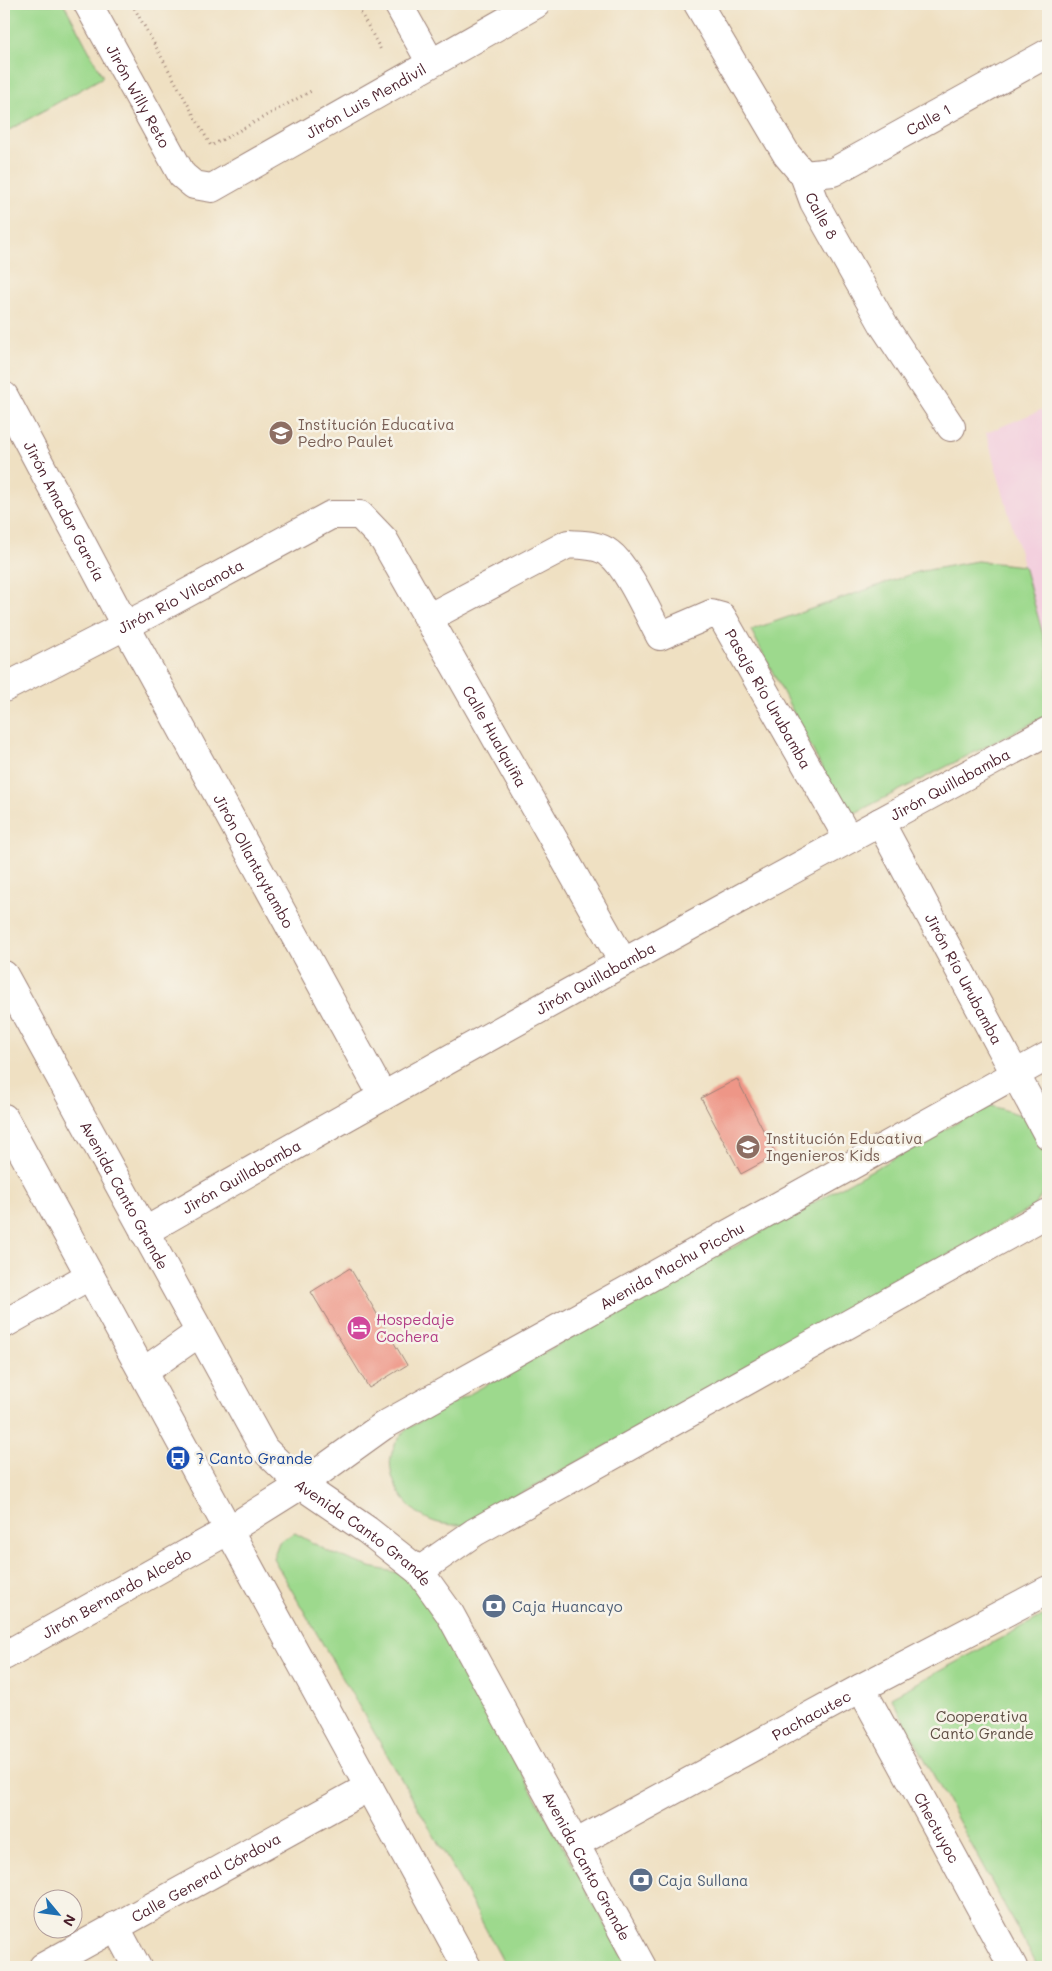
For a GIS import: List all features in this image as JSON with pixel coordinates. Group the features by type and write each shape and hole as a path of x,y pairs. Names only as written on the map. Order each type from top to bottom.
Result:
{"street":[{"name":"Jirón Willy Reto","path":"88,4 182,175 194,185"},
{"path":"398,4 431,63"},
{"name":"Jirón Luis Mendivil","path":"194,185 212,188 536,4"},
{"name":"Calle 8","path":"698,4 787,155 804,175 814,202 884,326 951,427"},
{"name":"Calle 1","path":"804,175 833,172 1048,53"},
{"name":"Jirón Amador García","path":"4,396 125,625"},
{"name":"Jirón Río Vilcanota","path":"4,688 332,515 360,515"},
{"name":"Calle Hualquiña","path":"360,515 384,540 623,962"},
{"name":"Pasaje Río Urubamba","path":"428,618 568,544 590,545 608,552 619,563 660,636 711,614 722,617 848,838"},
{"name":"Jirón Ollantaytambo","path":"125,625 382,1095"},
{"name":"Jirón Quillabamba","path":"144,1232 382,1095 848,838 1048,731"},
{"name":"Jirón Río Urubamba","path":"880,822 1048,1135"},
{"name":"Avenida Canto Grande","path":"4,975 264,1449 300,1485 367,1530 419,1572 450,1614 642,1967"},
{"name":"Avenida Machu Picchu","path":"229,1530 300,1485 383,1426 1048,1056"},
{"path":"4,1118 467,1967"},
{"path":"419,1572 475,1532 1048,1213"},
{"path":"4,1324 89,1276"},
{"path":"143,1372 200,1332"},
{"name":"Jirón Bernardo Alcedo","path":"4,1656 229,1530"},
{"name":"Pachacutec","path":"575,1844 861,1688 1048,1590"},
{"name":"Chectuyoc","path":"861,1688 1013,1967"},
{"name":"Calle General Córdova","path":"43,1967 369,1787"},
{"path":"115,1926 137,1967"}],"path":[{"path":"132,4 211,146 314,90"},
{"path":"356,4 384,52 375,56"}],"shaded area":[{"path":"1048,407 1048,653 986,433"}],"green space":[{"path":"4,4 64,4 103,77 4,133"},
{"path":"977,561 1024,566 1048,653 1048,715 847,817 751,630 917,572"},
{"path":"989,1105 1024,1116 1042,1137 1048,1154 1048,1183 1035,1206 465,1525 434,1522 421,1515 404,1500 393,1479 391,1457 397,1441 405,1430"},
{"path":"295,1533 331,1553 370,1567 399,1573 415,1587 443,1630 629,1967 506,1967 458,1877 273,1558 279,1542"},
{"name":"Cooperativa Canto Grande","path":"1048,1613 1048,1967 1038,1967 891,1697"}],"building":[{"path":"737,1079 776,1155 741,1174 701,1098"},
{"name":"Hospedaje Cochera","path":"350,1268 407,1365 369,1388 311,1292"}],"place":[{"name":"Institución Educativa Pedro Paulet","path":"281,433"},
{"name":"Institución Educativa Ingenieros Kids","path":"748,1147"},
{"name":"Hospedaje Cochera","path":"359,1328"},
{"name":"7 Canto Grande","path":"178,1458"},
{"name":"Caja Huancayo","path":"494,1606"},
{"name":"Caja Sullana","path":"641,1880"}]}
